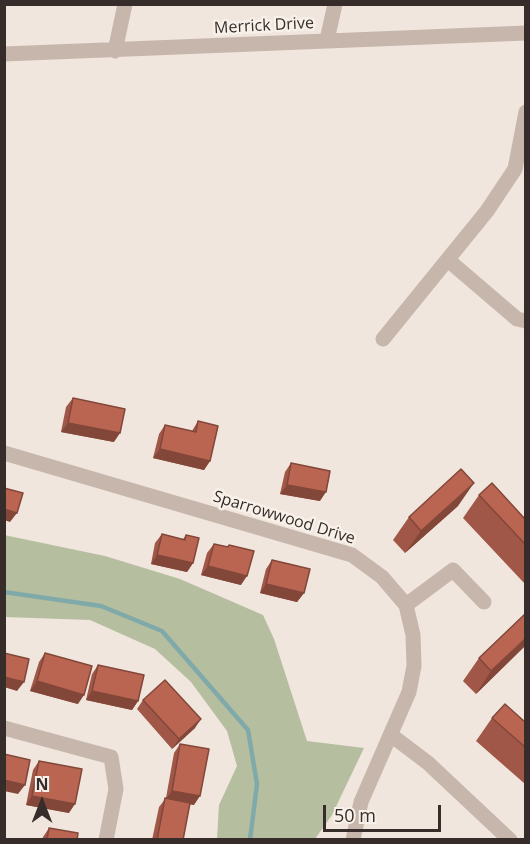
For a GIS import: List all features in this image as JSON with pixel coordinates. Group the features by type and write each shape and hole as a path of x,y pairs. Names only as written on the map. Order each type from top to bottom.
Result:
{"street":[{"path":"115,51 125,4"},
{"path":"327,40 335,4"},
{"name":"Merrick Drive","path":"4,54 525,33"},
{"path":"383,339 487,211 515,169 525,112"},
{"path":"448,260 518,319 525,321"},
{"name":"Sparrowwood Drive","path":"4,453 352,555 382,577 406,605 413,635 414,666 409,692 361,802 353,840"},
{"path":"406,605 453,570 484,602"},
{"path":"4,728 111,757 116,789 106,840"},
{"path":"391,735 428,764 510,840"}],"green space":[{"path":"4,535 105,556 180,579 263,615 274,639 307,741 364,748 332,815 315,839 217,839 219,805 237,766 227,731 191,682 155,649 90,620 5,617"}],"building":[{"path":"73,398 125,409 120,433 68,423"},
{"path":"198,421 218,426 210,461 160,449 165,425 196,432"},
{"path":"291,463 330,471 326,492 287,485"},
{"path":"461,469 474,483 421,531 409,517"},
{"path":"492,483 525,519 525,544 479,495"},
{"path":"4,488 23,493 17,513 4,509"},
{"path":"162,534 185,540 186,535 199,538 193,563 157,555"},
{"path":"214,544 254,551 247,576 208,566"},
{"path":"272,560 310,569 304,593 266,584"},
{"path":"525,614 525,639 491,671 479,658"},
{"path":"4,653 29,659 24,682 4,677"},
{"path":"45,653 92,666 84,695 37,681"},
{"path":"98,665 144,675 138,701 92,691"},
{"path":"165,680 201,719 179,739 143,700"},
{"path":"505,704 525,722 525,747 492,718"},
{"path":"180,744 209,749 200,796 172,791"},
{"path":"4,754 30,760 25,785 4,780"},
{"path":"39,761 82,769 75,804 32,796"},
{"path":"165,798 190,803 183,840 157,840"},
{"path":"49,828 78,833 77,840 47,840"}],"waterway":[{"path":"4,592 101,606 162,631 248,730 257,784 250,840"}]}
